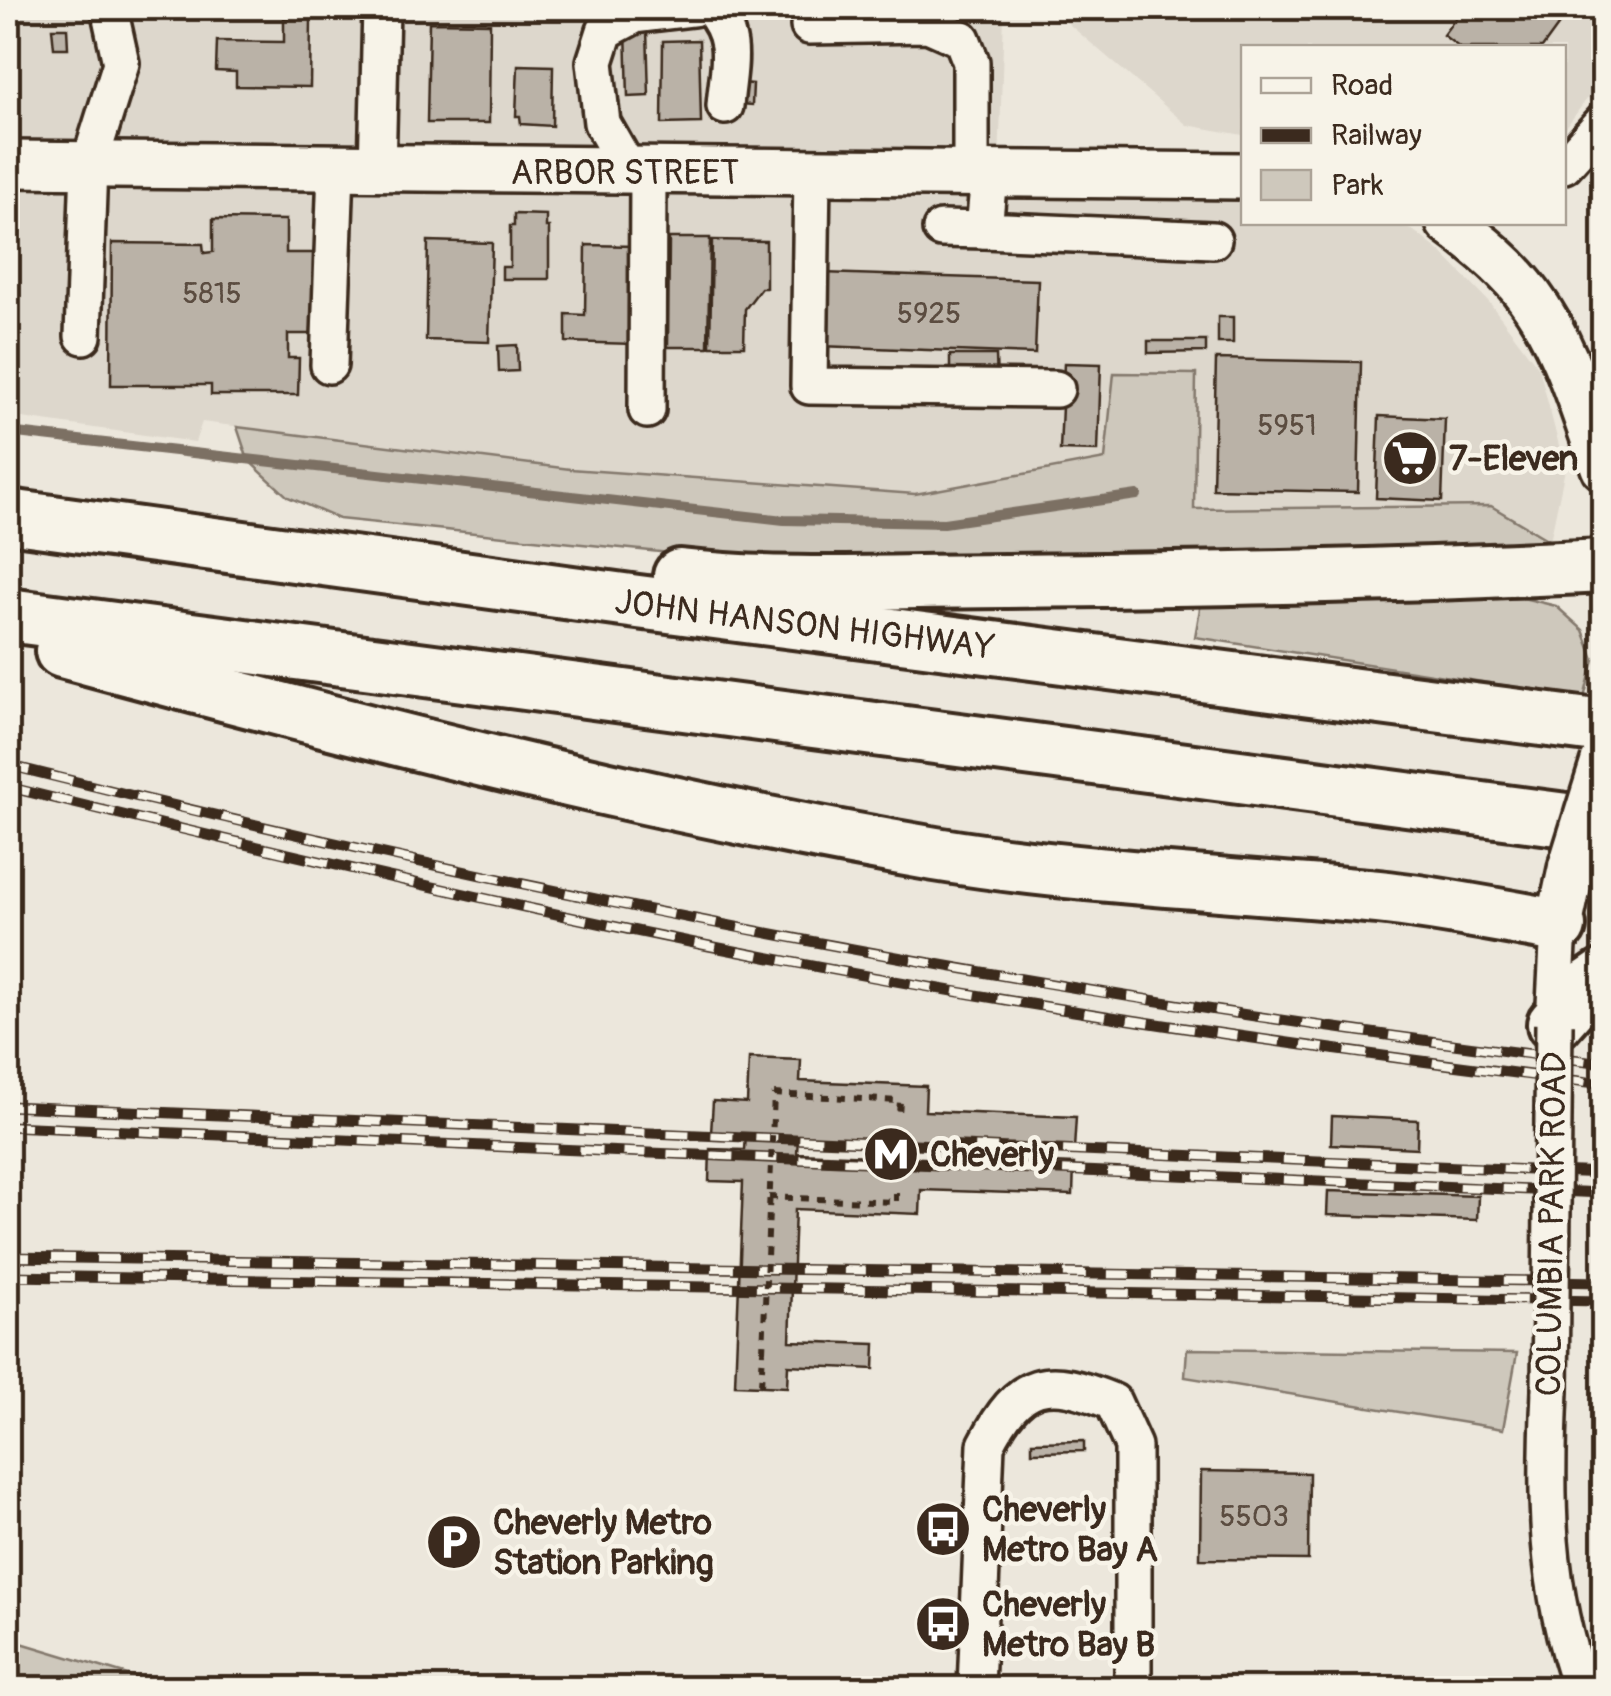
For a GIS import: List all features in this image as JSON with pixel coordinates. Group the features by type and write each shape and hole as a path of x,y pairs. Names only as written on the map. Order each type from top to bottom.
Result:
{"highway":[{"name":"JOHN HANSON HIGHWAY","path":"8,516 1604,727"},
{"path":"395,570 636,571 707,579 892,582 1252,578 1604,566"},
{"path":"8,615 1604,825"},
{"path":"8,636 466,758 900,847 1103,876 1381,898 1559,926"},
{"path":"1554,1024 1604,976"}],"main road":[{"name":"ARBOR STREET","path":"8,164 1241,176"},
{"path":"1476,229 1530,296 1559,349 1604,467"},
{"name":"COLUMBIA PARK ROAD","path":"1559,926 1572,865 1604,762"}],"street":[{"path":"83,336 90,166 121,63 109,8"},
{"path":"329,365 381,8"},
{"path":"647,410 639,172 602,123 595,62 605,30 635,16 694,8"},
{"path":"711,8 726,25 730,44 725,106"},
{"path":"809,26 928,24 962,39 970,62 984,230"},
{"path":"1566,164 1604,121"},
{"path":"812,174 809,386 1056,390"},
{"path":"941,228 1213,240"},
{"name":"COLUMBIA PARK ROAD","path":"1559,926 1554,1024 1547,1532 1558,1616 1581,1688"},
{"path":"976,1688 986,1446 1003,1412 1032,1388 1073,1386 1113,1402 1133,1446 1133,1688"},
{"path":"1558,1616 1561,1688"}],"path":[{"path":"760,1385 774,1094 900,1101 899,1114"},
{"path":"770,1196 896,1202 896,1192"}],"shaded area":[{"path":"8,8 1004,13 998,197 1241,198 1241,225 1397,225 1414,231 1442,253 1489,302 1539,368 1565,469 1550,541 1491,506 1193,509 1196,374 1115,374 1105,459 915,494 570,469 202,422 195,442 8,416"},
{"path":"1050,8 1603,8 1603,77 1566,127 1566,45 1241,45 1241,135 1187,125"}],"green space":[{"path":"1114,373 1196,374 1194,509 1491,506 1550,541 1499,554 728,559 339,519 288,497 248,460 237,427 570,469 915,494 1105,459"},
{"path":"1523,598 1556,606 1583,630 1594,659 1584,698 1195,637 1201,603"},
{"path":"1187,1349 1517,1353 1503,1429 1185,1377"},
{"path":"8,1639 171,1688 8,1688"}],"building":[{"path":"1463,8 1571,8 1544,45 1456,45 1443,35"},
{"path":"284,18 311,19 310,87 236,86 236,72 216,71 217,41 284,42"},
{"path":"429,22 490,23 489,123 427,123"},
{"path":"52,28 67,28 68,48 54,48"},
{"path":"626,29 647,29 649,96 628,97"},
{"path":"699,40 701,123 662,124 663,41"},
{"path":"518,65 553,66 552,126 521,124 520,116 516,116"},
{"path":"729,82 753,84 752,105 728,103"},
{"path":"514,214 546,215 549,279 502,279 502,267 510,267 510,226 514,226"},
{"path":"213,219 286,220 286,253 313,253 312,334 288,334 288,358 299,358 298,395 211,395 211,385 111,385 112,243 203,244 204,253 213,252"},
{"path":"669,238 710,238 708,347 668,347"},
{"path":"712,240 766,241 766,288 761,288 745,309 744,346 710,346"},
{"path":"428,241 492,243 489,342 426,340"},
{"path":"586,245 636,246 634,344 566,342 566,314 585,315"},
{"path":"822,273 1038,280 1035,354 820,346"},
{"path":"1218,317 1233,317 1233,343 1218,343"},
{"path":"1148,341 1206,341 1206,352 1148,353"},
{"path":"517,345 518,371 499,372 498,346"},
{"path":"950,355 996,355 997,386 950,386"},
{"path":"1216,359 1361,362 1358,492 1213,489"},
{"path":"1064,363 1101,364 1098,451 1060,450"},
{"name":"7-Eleven","path":"1379,416 1445,419 1442,501 1376,498"},
{"path":"749,1058 801,1060 800,1081 926,1086 925,1111 1076,1117 1074,1149 798,1138 797,1153 1074,1164 1073,1195 921,1190 920,1214 795,1209 790,1341 875,1344 874,1369 788,1365 787,1387 735,1385 743,1182 709,1181 710,1149 745,1150 746,1134 711,1133 713,1101 747,1103"},
{"path":"1332,1116 1418,1120 1417,1148 1331,1144"},
{"path":"1328,1191 1478,1196 1477,1220 1327,1215"},
{"path":"1084,1441 1084,1451 1032,1452 1032,1442"},
{"path":"1201,1471 1309,1473 1308,1560 1200,1559"},
{"path":"933,1508 942,1508 942,1528 933,1528"}],"waterway":[{"path":"8,432 784,520 944,523 1137,495"}],"railway":[{"path":"8,765 403,858 801,940 1201,1008 1604,1063"},
{"path":"8,787 479,897 876,978 1239,1036 1604,1084"},
{"path":"8,1106 1604,1173"},
{"path":"8,1126 1604,1193"},
{"path":"8,1257 1604,1282"},
{"path":"8,1276 1604,1301"}],"place":[{"name":"7-Eleven","path":"1410,458"},
{"name":"Cheverly","path":"891,1154"},
{"name":"Cheverly Metro Bay A","path":"943,1529"},
{"name":"Cheverly Metro Station Parking","path":"454,1542"},
{"name":"Cheverly Metro Bay B","path":"943,1624"}]}
